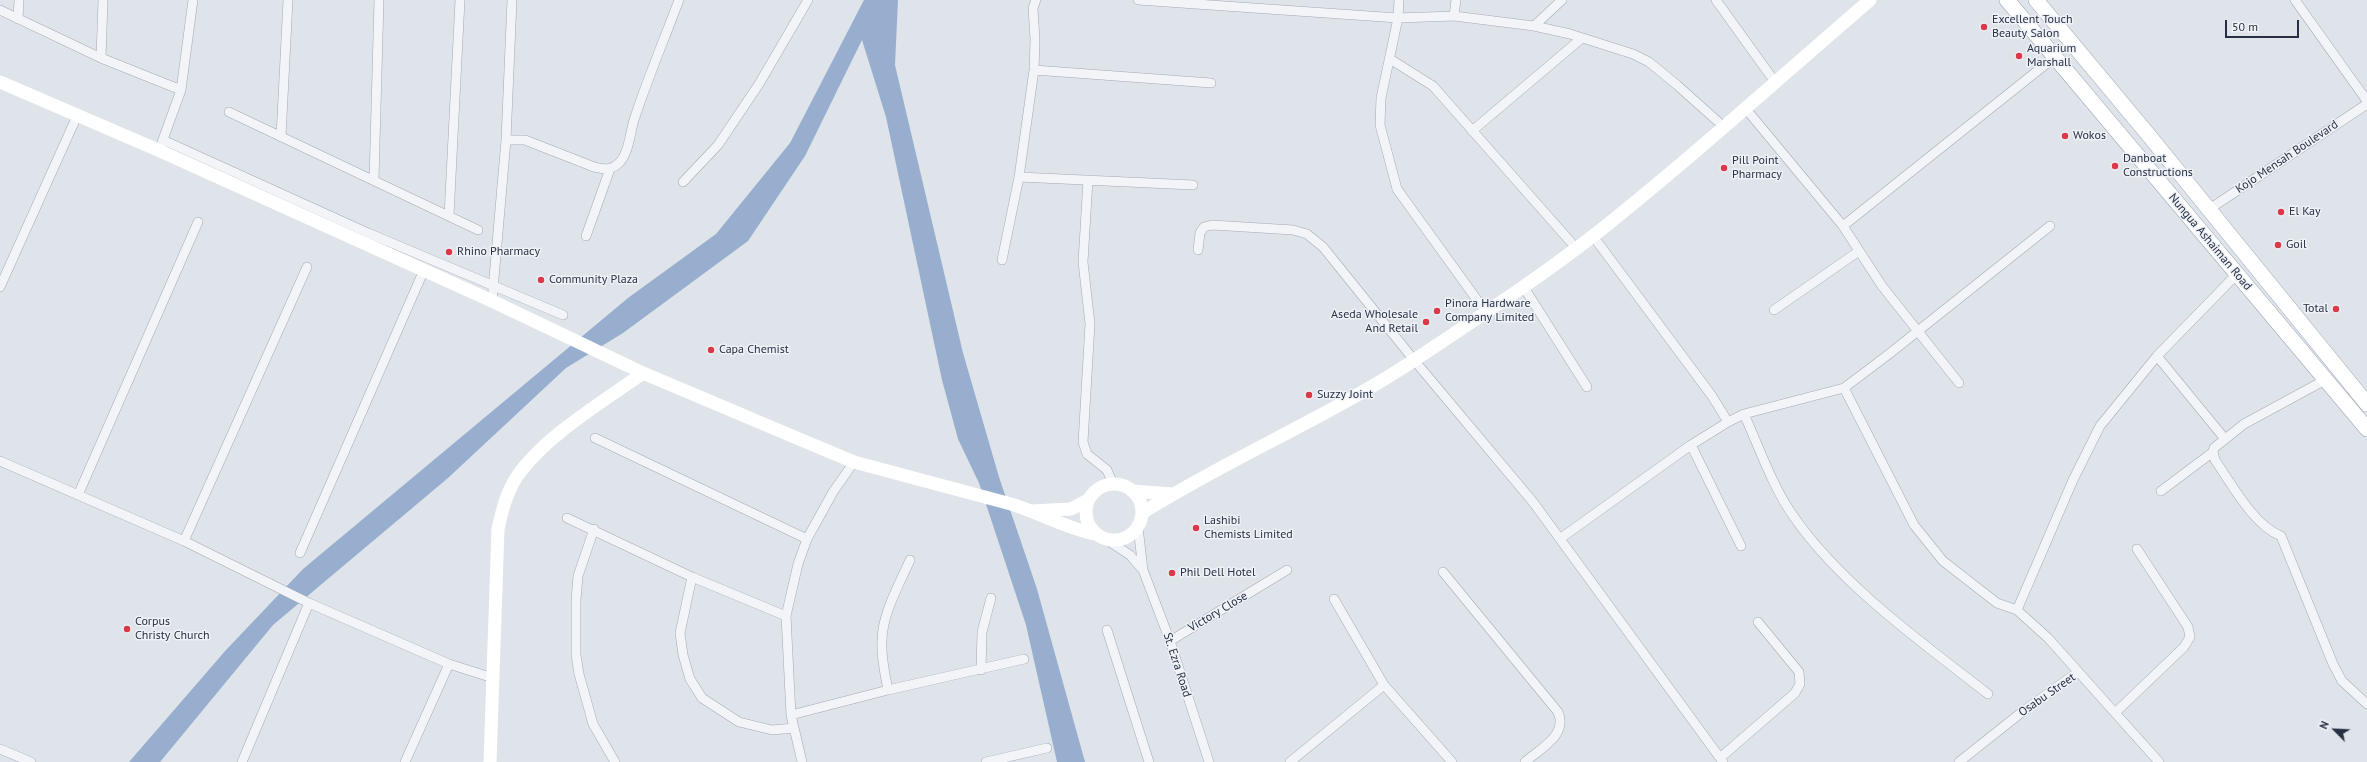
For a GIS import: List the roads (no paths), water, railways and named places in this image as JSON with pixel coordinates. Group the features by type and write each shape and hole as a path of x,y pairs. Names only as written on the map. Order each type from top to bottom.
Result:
{"main road":[{"name":"Nungua Ashaiman Road","path":"2007,0 2056,56 2367,429"},
{"name":"Nungua Ashaiman Road","path":"2036,0 2367,404"}],"street":[{"path":"18,19 19,0"},
{"path":"100,58 103,0"},
{"path":"161,145 182,90 193,0"},
{"path":"281,137 288,0"},
{"path":"374,180 379,0"},
{"path":"449,216 460,0"},
{"path":"492,301 506,140 512,0"},
{"path":"586,236 610,169 621,162 626,151 634,120 679,0"},
{"path":"683,182 718,145 759,84 808,0"},
{"path":"1002,260 1019,177 1034,70 1035,40 1033,8 1036,0"},
{"path":"1138,0 1398,18 1454,16 1534,26 1582,38 1633,54 1649,62 1724,127"},
{"path":"1400,0 1398,18 1381,98 1380,125 1397,189 1485,312"},
{"path":"1454,16 1456,0"},
{"path":"1534,26 1562,0"},
{"path":"1716,0 1775,82"},
{"path":"1142,513 1172,494 1342,403 1414,360 1523,286 1592,236 1746,109 1870,0"},
{"path":"2295,0 2367,101"},
{"path":"0,10 100,58 182,90"},
{"path":"1472,131 1582,38"},
{"path":"1843,226 2056,56"},
{"path":"1390,59 1433,86 1576,248"},
{"path":"1034,70 1210,83"},
{"path":"0,82 77,116 161,145 563,315"},
{"name":"Kojo Mensah Boulevard","path":"2208,210 2367,104"},
{"path":"1746,109 1843,226 1882,286 1959,383"},
{"path":"229,112 478,230"},
{"path":"0,287 77,116"},
{"path":"506,140 525,140 594,167 610,169"},
{"path":"161,145 643,373 854,462 1011,504 1032,511 1075,530 1095,534 1130,555 1143,570"},
{"path":"1019,177 1193,186"},
{"path":"1088,180 1083,262 1090,324 1083,442 1087,454 1107,470 1113,484"},
{"path":"78,496 198,222"},
{"path":"1198,250 1200,233 1204,227 1212,226 1293,230 1307,234 1323,247 1414,360 1533,502 1722,760 1795,693 1800,684 1799,672 1758,622"},
{"path":"1560,538 1691,445 1728,422 1744,414 1844,388 2050,226"},
{"path":"1592,236 1712,396 1728,422"},
{"path":"1774,310 1859,251"},
{"path":"184,541 307,267"},
{"path":"300,553 424,270"},
{"path":"2017,610 2092,439 2100,426 2157,356 2237,274"},
{"path":"1523,286 1587,386"},
{"path":"2157,356 2225,439"},
{"path":"490,762 498,529 508,494 517,477 532,459 565,429 643,373"},
{"path":"2161,491 2213,452 2225,439 2250,420 2325,380"},
{"path":"1844,388 1914,525 1943,561 1997,603 2017,610 2048,638 2078,672"},
{"path":"1744,414 1794,517 1837,567 1903,628 1988,694"},
{"path":"595,438 807,539"},
{"path":"1691,445 1741,546"},
{"path":"2213,452 2215,460 2258,519 2271,532 2281,536 2333,664 2342,681 2367,704"},
{"path":"0,461 184,541 307,602 449,664 493,678"},
{"path":"802,762 791,715 786,616 798,564 807,539 833,492 854,462"},
{"path":"1032,511 1070,509 1088,500 1099,489 1113,484 1123,486 1132,491 1140,501 1142,513 1138,527 1143,570"},
{"path":"1132,491 1172,494"},
{"path":"1088,500 1086,518 1095,534"},
{"path":"567,518 594,529 692,577 786,616"},
{"path":"1107,540 1125,538 1138,527"},
{"path":"594,529 578,576 576,600 576,655 579,674 593,724 615,762"},
{"path":"2116,712 2184,647 2190,637 2188,627 2137,549"},
{"path":"888,690 883,667 882,640 887,616 910,560"},
{"name":"St. Ezra Road","path":"1143,570 1170,641 1209,762"},
{"name":"Victory Close","path":"1170,641 1287,570"},
{"path":"1443,572 1558,712 1562,722 1559,732 1525,762"},
{"path":"692,577 680,633 683,655 690,679 702,698 739,722 772,730 794,728"},
{"path":"981,670 982,632 991,598"},
{"path":"1334,599 1384,685 1452,762"},
{"path":"242,762 307,602"},
{"path":"1107,630 1149,762"},
{"path":"791,715 888,690 1024,659"},
{"path":"405,762 449,664"},
{"name":"Osabu Street","path":"1959,762 2022,712 2078,672 2116,712 2159,762"},
{"path":"1290,762 1384,685"},
{"path":"986,762 1001,760 1047,748"},
{"path":"0,749 31,762"}],"water":[{"path":"864,0 898,0 895,65 963,353 999,477 1037,589 1085,762 1057,762 1026,625 979,483 958,439 942,380 886,117 862,40 805,156 748,241 623,333 566,368 448,478 273,625 160,762 129,762 226,650 303,569 628,298 716,234 790,143"}],"place":[{"name":"Excellent Touch Beauty Salon","path":"1984,27"},
{"name":"Aquarium Marshall","path":"2019,56"},
{"name":"Wokos","path":"2065,136"},
{"name":"Danboat Constructions","path":"2115,166"},
{"name":"Pill Point Pharmacy","path":"1724,168"},
{"name":"El Kay","path":"2281,212"},
{"name":"Goil","path":"2278,245"},
{"name":"Rhino Pharmacy","path":"449,252"},
{"name":"Community Plaza","path":"541,280"},
{"name":"Total","path":"2336,309"},
{"name":"Pinora Hardware Company Limited","path":"1437,311"},
{"name":"Aseda Wholesale And Retail","path":"1426,322"},
{"name":"Capa Chemist","path":"711,350"},
{"name":"Suzzy Joint","path":"1309,395"},
{"name":"Lashibi Chemists Limited","path":"1196,528"},
{"name":"Phil Dell Hotel","path":"1172,573"},
{"name":"Corpus Christy Church","path":"127,629"}]}
